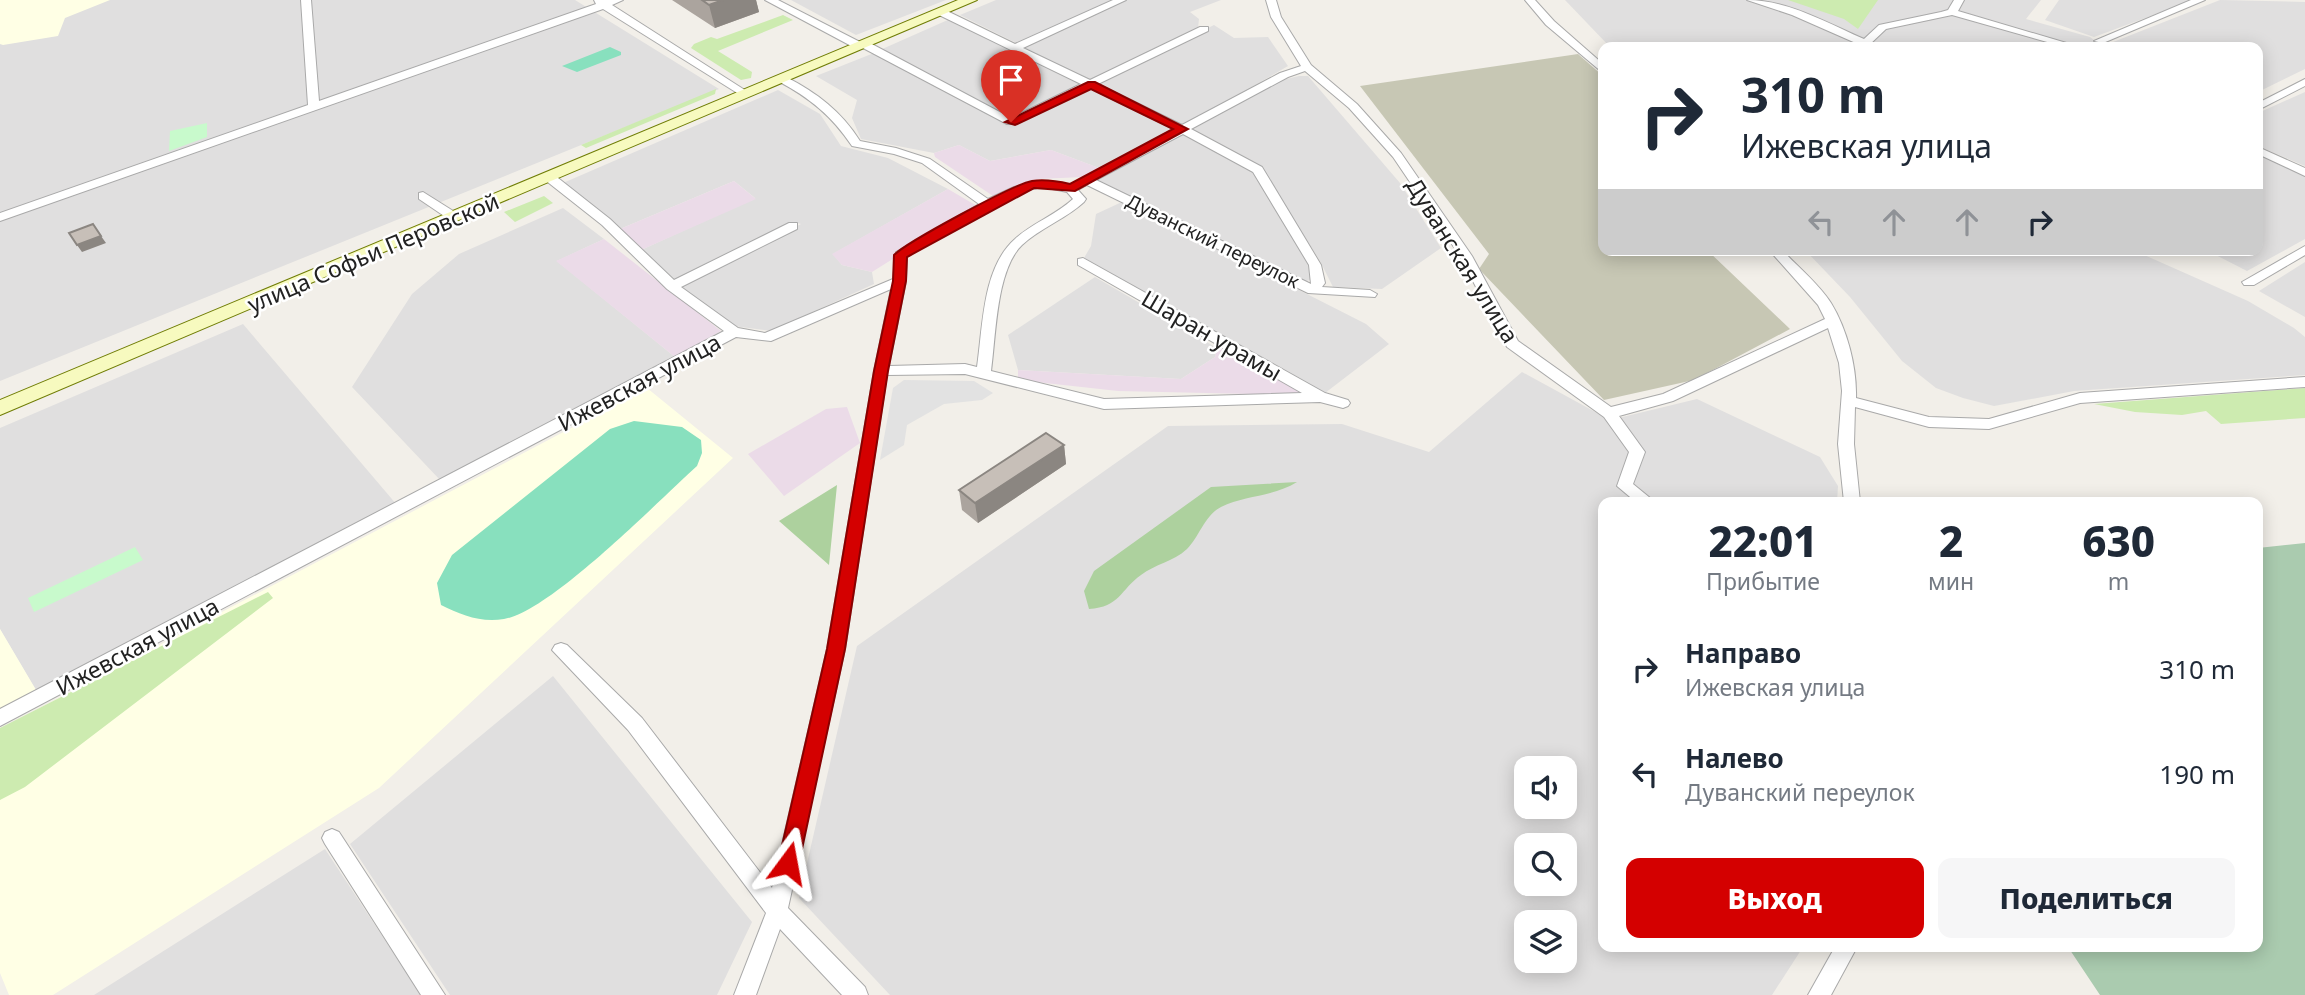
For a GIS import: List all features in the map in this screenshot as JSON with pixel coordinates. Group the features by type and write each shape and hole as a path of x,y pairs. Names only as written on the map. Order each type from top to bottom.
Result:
{"main road":[{"name":"улица Софьи Перовской","path":"0,408 970,0"}],"street":[{"path":"306,0 314,107"},
{"path":"0,217 600,3 618,0"},
{"path":"770,0 1011,122 1204,29"},
{"path":"1016,47 1121,0"},
{"name":"Дуванская улица","path":"1271,0 1276,17 1307,67 1353,106 1397,155 1466,256 1512,344 1609,413 1637,452 1625,486 1640,497"},
{"path":"1530,0 1549,23 1598,66"},
{"path":"1752,0 1796,12 1857,42"},
{"path":"1952,12 1959,0"},
{"path":"2099,41 2200,0"},
{"path":"600,3 746,94"},
{"name":"Дуванский переулок","path":"941,12 1182,129 1258,170 1315,265 1318,283 1313,290 1086,180"},
{"path":"1866,42 1883,27 1952,12 2057,42"},
{"path":"1071,188 1284,75 1307,67"},
{"path":"782,79 811,95 837,115 856,144 897,151 926,161 988,205"},
{"path":"2263,104 2305,82"},
{"path":"2263,152 2305,172"},
{"path":"549,177 606,222 672,286 734,332"},
{"path":"745,995 777,911 836,649 881,371 899,281 901,255 988,205 1032,185 1052,184 1071,188 1080,199 1071,209 1010,251 999,275 983,374"},
{"path":"423,197 454,217"},
{"path":"672,286 793,226"},
{"path":"2249,282 2305,250"},
{"path":"1780,256 1824,303 1833,321 1846,363 1850,401 1846,444 1851,497"},
{"name":"Шаран урамы","path":"1083,262 1320,397 1343,403"},
{"name":"Ижевская улица","path":"0,718 734,332 766,338 899,281"},
{"path":"1313,290 1370,294"},
{"path":"1609,413 1668,398 1833,321"},
{"path":"881,371 965,369 1104,404 1320,397"},
{"path":"1850,401 1929,422 1989,424 2080,398 2305,382"},
{"path":"561,650 635,724 777,911 857,995"},
{"path":"331,838 433,995"},
{"path":"1819,995 1843,952"}],"shaded area":[{"path":"0,0 575,0 719,89 0,381"},
{"path":"0,0 110,0 65,18 58,36 3,45 0,44"},
{"path":"791,0 946,0 856,35"},
{"path":"996,0 1115,0 1018,44 960,15"},
{"path":"1125,0 1221,0 1190,12 1199,19 1198,28 1093,81 1021,47"},
{"path":"1565,0 2041,0 2026,19 2090,37 2096,42 1605,42"},
{"path":"2059,0 2194,0 2094,37 2045,20"},
{"path":"2220,0 2305,2 2305,69 2263,90 2263,42 2113,42"},
{"path":"950,19 1089,85 1011,121 880,50"},
{"path":"1214,25 1234,38 1268,37 1288,66 1183,127 1094,84"},
{"path":"874,53 1009,125 1091,86 1177,128 1099,168 1051,150 990,161 959,145 934,153 861,139 852,118 857,100 816,76"},
{"path":"1578,54 1598,72 1598,256 1713,256 1790,329 1694,380 1604,400 1479,269 1489,254 1360,86"},
{"path":"1308,76 1400,183 1441,248 1382,289 1333,287 1320,261 1262,169 1188,129 1278,81"},
{"path":"778,90 820,114 841,146 888,158 948,189 833,254 842,265 872,272 874,284 771,331 733,326 676,286 801,224 793,222 676,280 641,250 755,198 734,181 620,229 563,183"},
{"path":"2305,92 2305,166 2263,148 2263,111"},
{"path":"1183,132 1255,172 1314,266 1313,279 1301,283 1093,180"},
{"path":"959,145 990,161 1051,150 1099,168 1083,177 1038,179 996,198 935,157 934,153"},
{"path":"2263,156 2305,176 2305,239 2247,271 2218,256 2263,256"},
{"path":"734,181 756,199 641,250 620,229"},
{"path":"948,189 977,206 872,272 842,265 832,254"},
{"path":"1124,201 1366,324 1389,344 1325,393 1084,258 1091,246 1096,214"},
{"path":"563,208 604,239 557,261 675,357 441,481 352,387 412,294 459,254"},
{"path":"604,239 721,331 675,357 556,261"},
{"path":"1811,256 2147,256 2248,301 2294,328 2305,337 2305,375 2074,391 1994,406 1936,388 1902,361 1850,297"},
{"path":"2305,262 2305,317 2259,291"},
{"path":"1095,277 1217,348 1215,357 1181,379 1018,370 1008,335"},
{"path":"243,324 397,505 36,690 0,629 0,428"},
{"path":"1223,347 1303,392 1289,395 1118,391 1018,380 1018,370 1181,379 1215,357 1217,348"},
{"path":"1522,372 1610,420 1697,399 1820,457 1838,486 1837,497 1598,497 1598,952 1800,952 1772,995 890,995 799,898 857,646 1168,426 1342,424 1429,452"},
{"path":"904,380 974,381 993,393 982,400 944,404 907,425 904,445 880,460 893,388"},
{"path":"647,388 733,458 379,788 53,995 9,995 0,973 0,729"},
{"path":"847,407 860,443 784,496 748,454 826,409"},
{"path":"2305,543 2305,995 2100,995 2071,952 2263,952 2263,547"},
{"path":"0,629 36,690 0,709"},
{"path":"553,676 752,922 717,995 450,995 350,844"},
{"path":"325,849 421,995 94,995"}],"green space":[{"path":"1788,0 1878,0 1858,29 1844,19"},
{"path":"783,15 793,20 718,51 752,72 751,78 741,80 691,48 711,37 717,39"},
{"path":"610,47 621,52 621,55 577,72 562,66"},
{"path":"716,89 715,94 586,148 581,145"},
{"path":"207,123 207,137 169,151 170,131"},
{"path":"544,196 553,203 515,222 504,212"},
{"path":"2305,388 2305,418 2221,424 2206,411 2182,415 2135,412 2094,404"},
{"path":"634,421 682,427 701,440 702,453 697,466 575,577 524,612 504,619 487,620 464,615 441,605 437,583 452,555 610,429"},
{"path":"1297,482 1278,491 1221,507 1211,515 1182,553 1141,575 1114,601 1089,609 1084,591 1094,571 1211,487"},
{"path":"837,485 829,565 779,521"},
{"path":"135,547 143,560 34,612 28,598"},
{"path":"268,592 273,598 25,787 0,800 0,728"}],"building":[{"path":"702,0 723,0 709,5"},
{"path":"93,224 101,236 77,245 69,233"},
{"path":"1046,433 1064,445 975,503 959,490"}],"route":[{"path":"788,863 836,649 881,371 899,281 901,255 988,205 1032,185 1052,184 1071,188 1182,129 1091,84 1011,122"}]}
